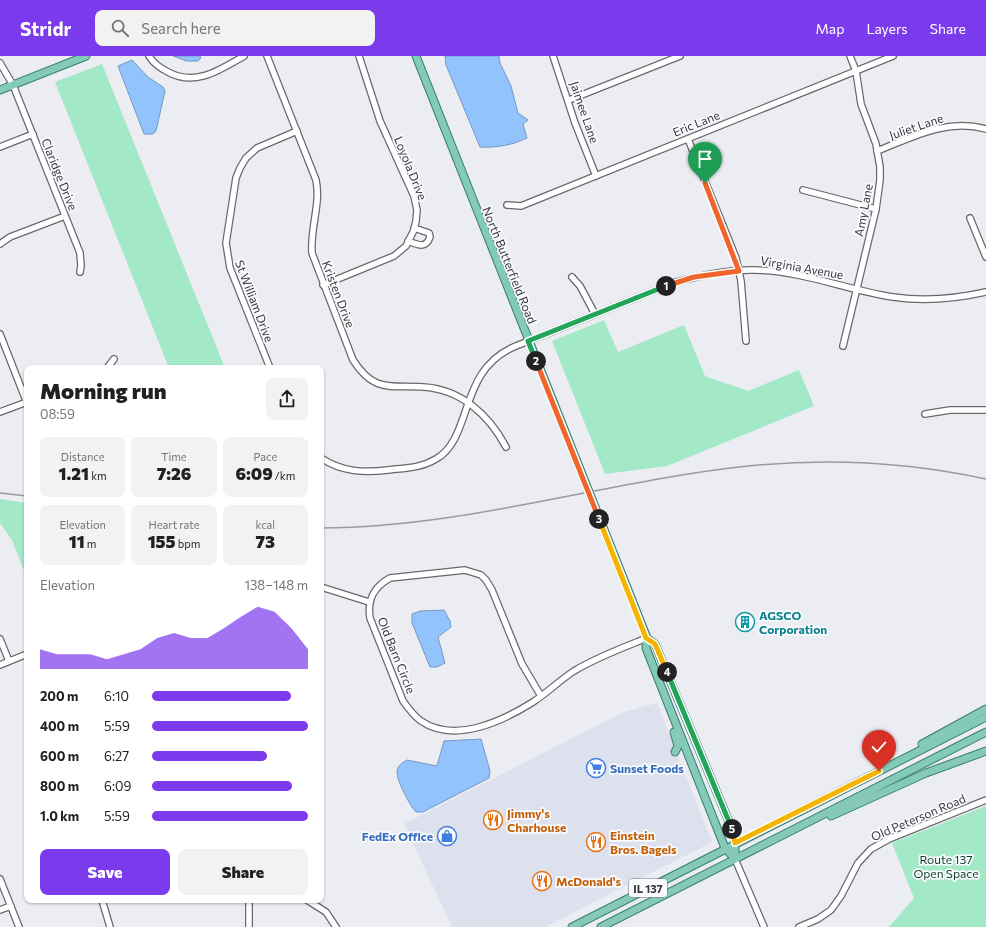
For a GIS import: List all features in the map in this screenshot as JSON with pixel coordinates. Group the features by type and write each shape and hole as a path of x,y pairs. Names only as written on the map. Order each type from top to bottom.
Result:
{"main road":[{"path":"0,90 86,56"},
{"name":"North Butterfield Road","path":"416,56 646,638 646,648 660,686 725,848 735,859"},
{"name":"North Butterfield Road","path":"646,638 655,644 735,836 735,859"},
{"path":"660,686 661,694 678,746 675,752"},
{"path":"825,798 986,709"},
{"name":"IL 137","path":"572,927 725,848 986,717"},
{"path":"687,753 691,731"},
{"name":"IL 137","path":"602,927 986,732"},
{"path":"784,835 926,772 986,751"}],"street":[{"path":"149,56 155,64 172,75 192,78 211,74 244,56"},
{"name":"Kristen Drive","path":"267,56 318,188 311,242 312,253 353,360 364,375 383,386 434,389 452,394 468,402 488,419 506,447"},
{"name":"Loyola Drive","path":"323,285 383,262 399,252 408,241 414,228 417,210 414,196 380,120 358,56"},
{"name":"Jaimee Lane","path":"553,56 596,176"},
{"path":"568,100 680,56"},
{"name":"Amy Lane","path":"843,346 876,209 880,180 877,151 860,104 856,71 850,56"},
{"name":"Eric Lane","path":"507,205 521,206 893,56"},
{"name":"Claridge Drive","path":"0,62 13,85 80,253 80,272"},
{"name":"Juliet Lane","path":"877,151 938,127 961,124 986,129"},
{"name":"St William Drive","path":"269,365 230,268 227,258 226,243 236,178 246,158 258,148 297,131"},
{"path":"0,147 32,134"},
{"path":"688,139 739,271 746,341"},
{"path":"802,190 876,209"},
{"path":"0,244 10,237 65,216"},
{"path":"970,218 986,257"},
{"path":"408,241 420,246 429,242 429,233 414,228"},
{"name":"Virginia Avenue","path":"528,341 676,282 708,274 739,271 773,271 812,278 892,297 918,300 961,297 986,292"},
{"path":"572,277 580,286 595,314"},
{"path":"0,334 24,394"},
{"path":"324,460 336,466 362,472 423,465 437,459 452,442 475,383 496,357 506,350 528,341"},
{"path":"109,365 114,359"},
{"path":"0,412 24,403"},
{"path":"925,414 950,410 986,410"},
{"path":"324,588 369,602 376,588 390,578 465,570 481,575 492,590 522,664 541,696"},
{"name":"Old Barn Circle","path":"369,602 370,618 403,701 411,712 422,722 452,731 464,730 492,723 509,716 541,696 573,671 646,638"},
{"path":"0,639 9,661"},
{"path":"0,665 24,655"},
{"name":"Old Peterson Road","path":"799,927 818,919 831,910 841,896 858,862 871,849 889,840 986,800"},
{"name":"North Butterfield Road","path":"735,859 764,927"},
{"path":"0,879 19,927"},
{"path":"103,903 110,927"},
{"path":"249,903 249,927"},
{"path":"312,903 326,912 336,927"},
{"path":"0,910 11,906"}],"shaded area":[{"path":"657,703 712,842 545,927 452,927 404,824 624,712"}],"green space":[{"path":"102,64 224,365 168,365 55,82"},
{"path":"604,320 618,352 684,325 705,376 748,391 799,370 814,406 667,466 605,474 552,341"},
{"path":"0,499 24,503 24,570 12,540 0,523"},
{"name":"Route 137 Open Space","path":"986,806 986,927 889,927 914,898 892,843"}],"water":[{"path":"173,56 200,56 201,58 198,61 186,61"},
{"path":"445,56 499,56 500,63 511,86 518,113 528,120 523,124 527,138 504,146 480,147 446,65"},
{"path":"132,60 148,77 163,87 165,91 156,131 153,134 144,134 118,66"},
{"path":"444,610 450,621 451,627 438,637 445,663 437,667 430,667 412,623 412,614 420,611"},
{"path":"481,739 490,771 489,778 423,812 416,812 407,799 401,786 397,775 399,766 407,760 437,766 444,741"}],"railway":[{"path":"324,528 375,526 428,520 535,503 641,482 748,466 808,462 867,463 897,465 957,473 986,479"},
{"path":"0,493 24,496"}],"place":[{"name":"AGSCO Corporation","path":"745,622"},
{"name":"Sunset Foods","path":"596,768"},
{"name":"Jimmy's Charhouse","path":"493,820"},
{"name":"FedEx Office","path":"447,836"},
{"name":"Einstein Bros. Bagels","path":"596,842"},
{"name":"McDonald's","path":"542,881"}],"route":[{"path":"705,183 736,258 739,271 726,271 708,274 676,282 528,341 646,638 655,644 735,836 735,843 879,771"}]}
